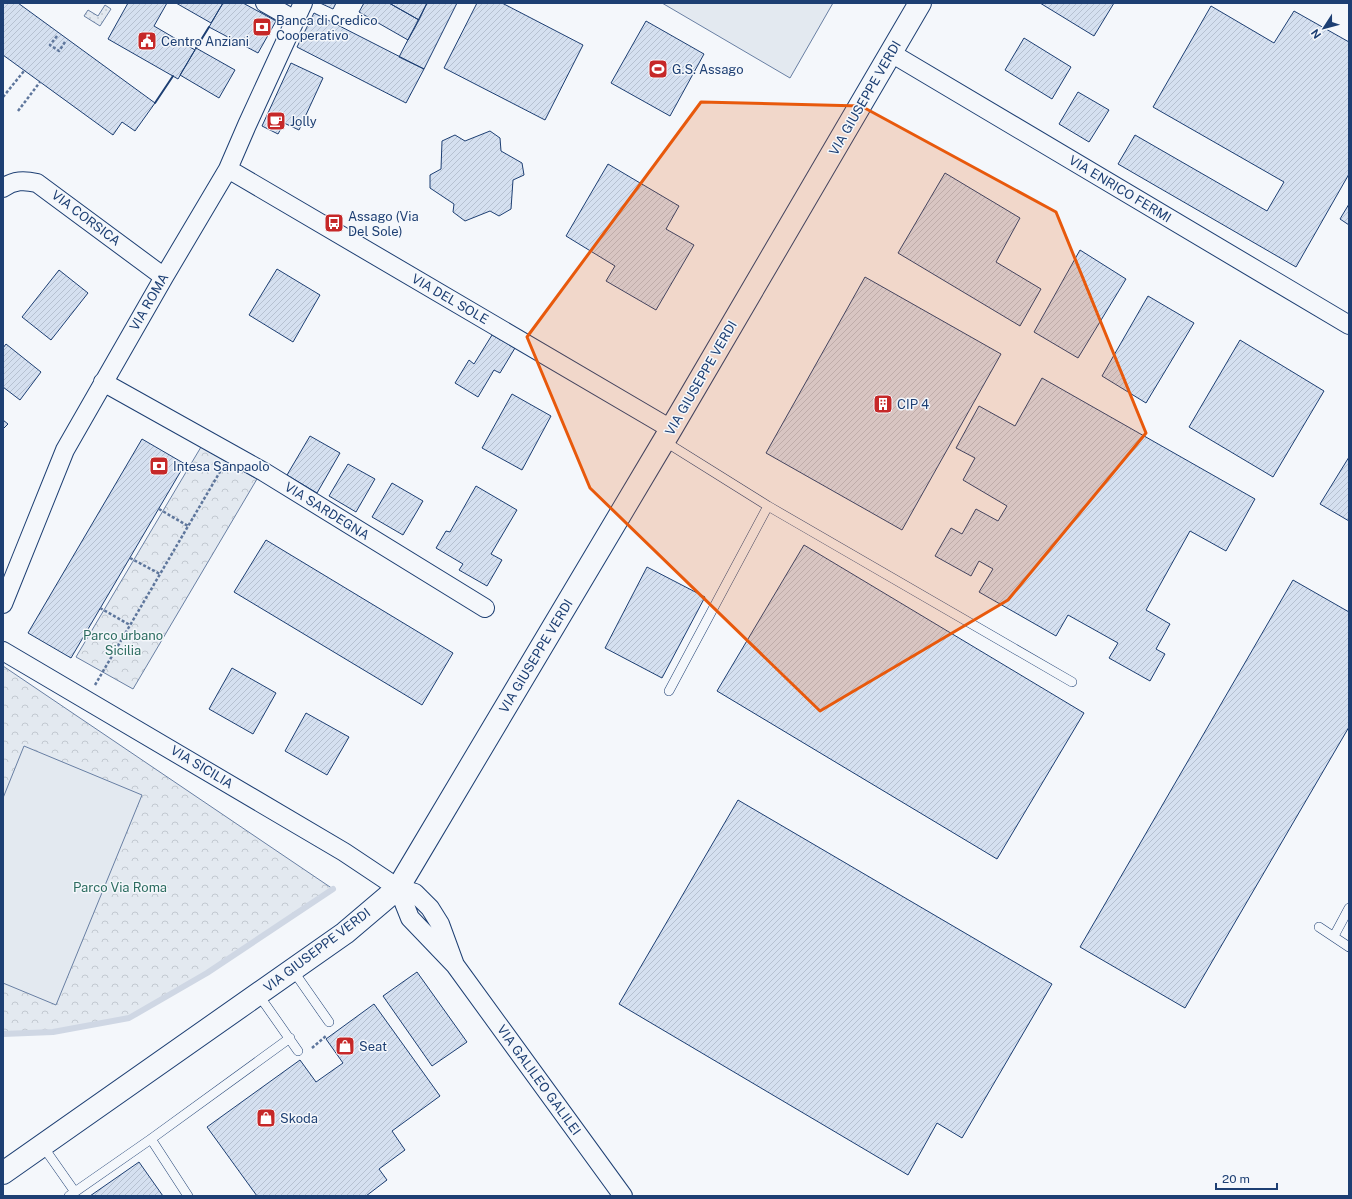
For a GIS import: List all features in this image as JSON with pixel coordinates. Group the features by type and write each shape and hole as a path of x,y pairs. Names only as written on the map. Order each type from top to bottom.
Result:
{"main road":[{"name":"VIA GIUSEPPE VERDI","path":"3,1173 345,933 398,888 668,435 920,3"}],"street":[{"path":"265,3 295,20"},
{"name":"VIA ROMA","path":"3,604 65,450 103,382 228,169 303,3"},
{"name":"VIA ENRICO FERMI","path":"891,52 1349,325"},
{"name":"VIA DEL SOLE","path":"228,169 668,435"},
{"name":"VIA CORSICA","path":"3,188 20,180 37,183 164,277"},
{"name":"VIA SARDEGNA","path":"103,382 264,472 485,608"},
{"name":"VIA SICILIA","path":"3,651 344,852 398,888"},
{"name":"VIA GALILEO GALILEI","path":"398,888 415,893 430,908 440,924 455,965 623,1196"}],"lane":[{"path":"668,435 768,506 1072,682"},
{"path":"670,691 768,506"},
{"path":"1334,936 1349,908"},
{"path":"1319,927 1349,947"},
{"path":"292,969 329,1022"},
{"path":"258,994 298,1051"},
{"path":"42,1145 72,1194 152,1139 290,1038"},
{"path":"152,1139 188,1196"}],"path":[{"path":"57,36 50,45 59,51 65,42"},
{"path":"3,97 24,71"},
{"path":"18,111 40,82"},
{"path":"86,699 230,454"},
{"path":"159,509 188,526"},
{"path":"130,558 160,574"},
{"path":"100,608 130,624"},
{"path":"298,1051 309,1050 329,1034 329,1022"}],"highlighted area":[{"path":"701,102 861,106 1056,212 1146,433 1008,600 820,711 590,488 527,337"}],"green space":[{"path":"662,3 833,3 790,78"},
{"path":"105,5 111,9 100,26 84,16 88,10 98,16"},
{"name":"Parco urbano Sicilia","path":"201,447 257,479 133,689 76,657"},
{"name":"Parco Via Roma","path":"3,666 333,889 207,973 129,1018 53,1032 3,1034"},
{"path":"24,746 142,795 56,1005 3,983 3,798"}],"building":[{"path":"3,3 18,3 155,103 135,131 122,122 113,135 3,55"},
{"name":"Centro Anziani","path":"128,3 167,3 154,26 195,50 178,79 108,39"},
{"name":"Centro Anziani","path":"176,3 223,3 211,23"},
{"path":"223,3 243,3 276,21 258,53 209,27"},
{"path":"320,3 336,3 333,9"},
{"path":"364,3 389,3 419,20 408,40 359,12"},
{"path":"389,3 427,3 419,20"},
{"path":"427,3 457,3 424,69 399,57"},
{"path":"477,3 502,3 583,45 545,120 444,68"},
{"path":"1040,3 1114,3 1094,36"},
{"path":"1211,6 1274,43 1294,11 1349,42 1349,174 1296,267 1118,164 1135,135 1267,211 1284,182 1153,107"},
{"path":"314,13 424,69 406,103 297,47"},
{"name":"G.S. Assago","path":"646,21 704,54 670,116 611,83"},
{"path":"1024,38 1071,67 1052,99 1005,70"},
{"path":"196,48 235,70 219,98 180,75"},
{"path":"291,63 323,78 299,130 284,123 278,134 262,126"},
{"path":"1078,92 1109,110 1089,142 1059,124"},
{"path":"490,131 500,138 501,151 522,163 524,175 513,180 511,209 499,216 490,211 465,221 453,212 454,204 430,188 430,175 441,169 442,141 455,135 465,141"},
{"path":"608,164 679,206 666,229 694,245 656,310 606,281 615,266 566,236"},
{"path":"945,173 1020,218 996,262 1041,289 1020,326 898,253"},
{"path":"1349,204 1349,225 1340,219"},
{"path":"1080,250 1126,279 1078,358 1034,332"},
{"path":"277,269 320,295 293,342 249,315"},
{"path":"59,270 88,293 51,340 22,317"},
{"name":"CIP 4","path":"865,277 1001,354 902,530 766,453"},
{"path":"1148,296 1194,323 1146,403 1102,376"},
{"path":"492,335 515,348 500,373 494,370 478,397 455,383 469,360 474,364"},
{"path":"1240,340 1324,391 1273,477 1189,427"},
{"path":"6,344 41,372 20,400 3,387 3,348"},
{"path":"1042,378 1255,499 1226,551 1190,531 1146,610 1170,624 1156,649 1165,654 1150,681 1109,658 1118,643 1068,615 1056,636 979,592 993,569 979,561 971,576 935,556 951,528 962,534 976,509 998,521 1007,506 963,480 975,458 956,448 979,406 1015,426"},
{"path":"512,394 551,416 522,470 482,448"},
{"path":"3,420 8,424 3,429"},
{"path":"310,436 340,453 317,493 287,475"},
{"path":"142,439 185,464 71,658 28,633"},
{"path":"1349,457 1349,521 1320,504"},
{"path":"348,464 375,479 356,512 329,496"},
{"path":"392,483 423,501 403,535 372,517"},
{"path":"476,486 517,510 491,554 502,560 487,586 459,570 463,564 436,548 446,531 450,532"},
{"path":"266,540 453,653 422,705 234,592"},
{"path":"804,545 1084,713 997,859 717,691"},
{"path":"647,567 705,597 662,678 605,648"},
{"path":"1293,580 1349,612 1349,727 1185,1008 1080,947"},
{"path":"232,668 276,693 253,734 209,709"},
{"path":"306,713 349,737 327,775 285,751"},
{"path":"738,800 1052,984 962,1138 937,1123 908,1175 619,1004"},
{"path":"417,972 467,1042 432,1066 383,996"},
{"path":"374,1004 440,1096 392,1131 405,1150 379,1169 387,1180 366,1196 257,1196 207,1127 300,1060 316,1082 343,1063 326,1039"},
{"path":"139,1162 163,1196 90,1196"}],"waterway":[{"path":"3,1034 53,1032 129,1018 207,973 333,889"}],"wall":[{"path":"196,48 209,27"},
{"path":"155,103 173,76"}],"place":[{"name":"Banca di Credico Cooperativo","path":"262,27"},
{"name":"Centro Anziani","path":"147,41"},
{"name":"G.S. Assago","path":"658,69"},
{"name":"Jolly","path":"276,121"},
{"name":"Assago (Via Del Sole)","path":"334,223"},
{"name":"CIP 4","path":"883,404"},
{"name":"Intesa Sanpaolo","path":"159,466"},
{"name":"Seat","path":"345,1046"},
{"name":"Skoda","path":"266,1118"}]}
